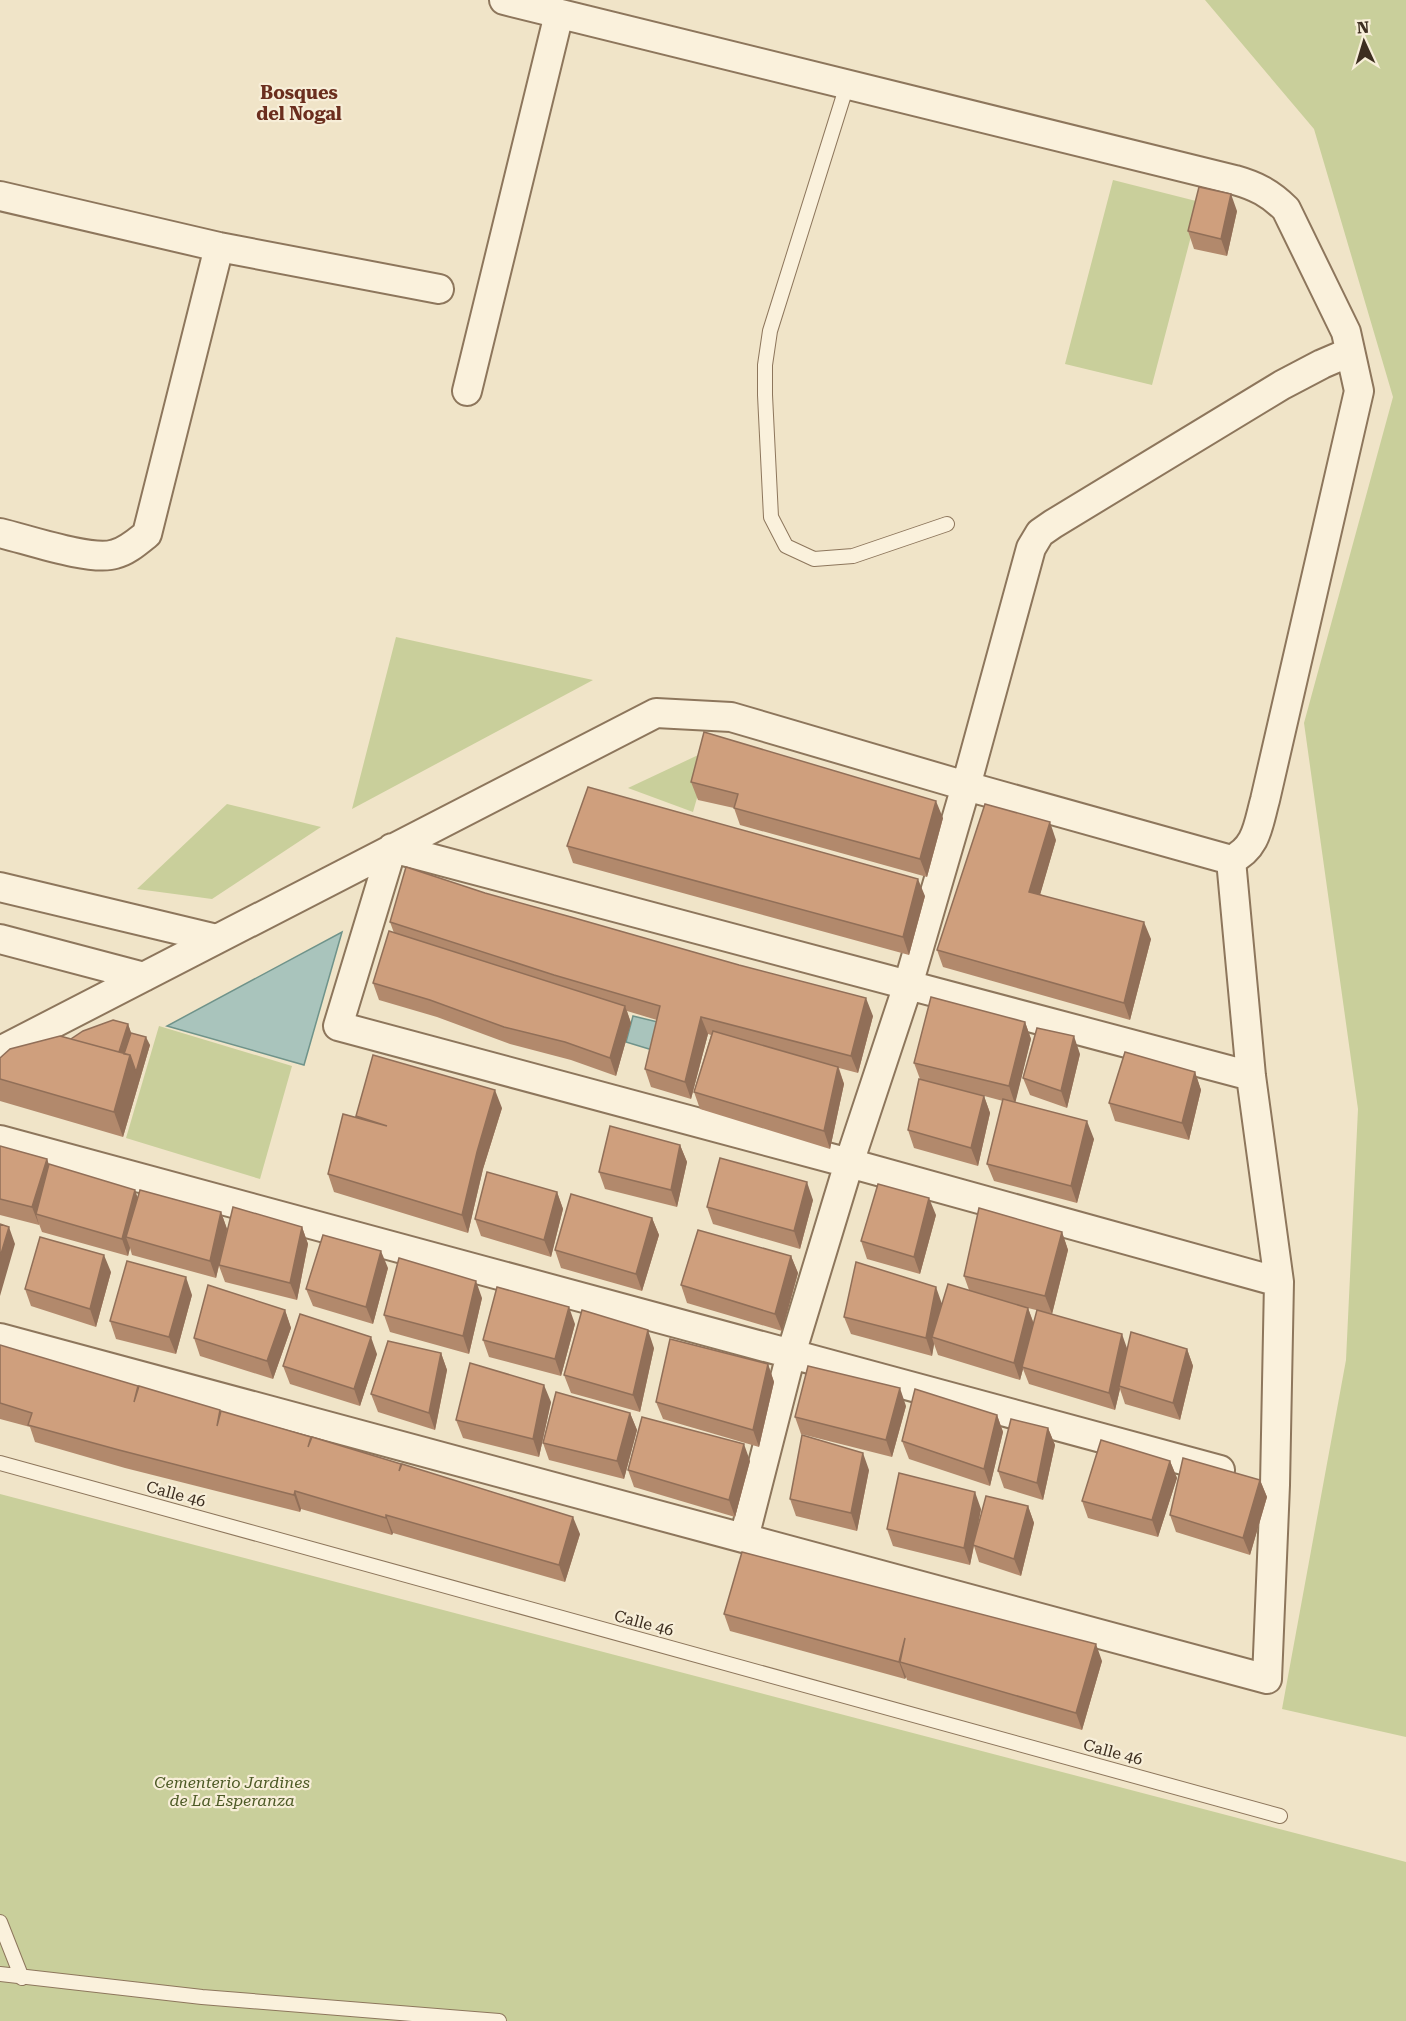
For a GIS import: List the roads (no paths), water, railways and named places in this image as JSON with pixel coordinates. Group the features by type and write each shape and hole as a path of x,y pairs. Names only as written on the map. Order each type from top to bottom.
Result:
{"street":[{"path":"0,1051 656,713 731,717 1231,860 1241,855 1253,840 1265,800 1359,391 1346,332 1286,209 1274,196 1263,189 1235,180 504,0"},
{"path":"467,391 559,14"},
{"path":"0,196 219,247 439,289"},
{"path":"0,532 94,556 114,555 131,547 147,534 219,247"},
{"path":"744,1538 790,1354 908,985 966,786 1031,548 1040,534 1282,385 1322,363 1350,352"},
{"path":"392,848 1251,1076"},
{"path":"392,848 338,1026 1279,1282"},
{"path":"0,1338 1267,1679 1256,1480 1279,1282 1251,1076 1231,860"},
{"path":"0,887 217,939"},
{"path":"0,939 144,977"},
{"path":"0,1140 1256,1480"}],"lane":[{"path":"847,84 770,332 765,365 765,395 771,517 786,546 814,559 853,556 947,524"},
{"name":"Calle 46","path":"0,1463 1280,1816"},
{"path":"0,1922 22,1978"},
{"path":"0,1974 202,1998 499,2021"}],"water":[{"path":"342,932 304,1065 167,1026"},
{"path":"633,1016 666,1024 659,1052 626,1042"}],"district":[{"name":"Bosques del Nogal","path":"299,102"}],"park label":[{"name":"Cementerio Jardines de La Esperanza","path":"232,1791"}]}
